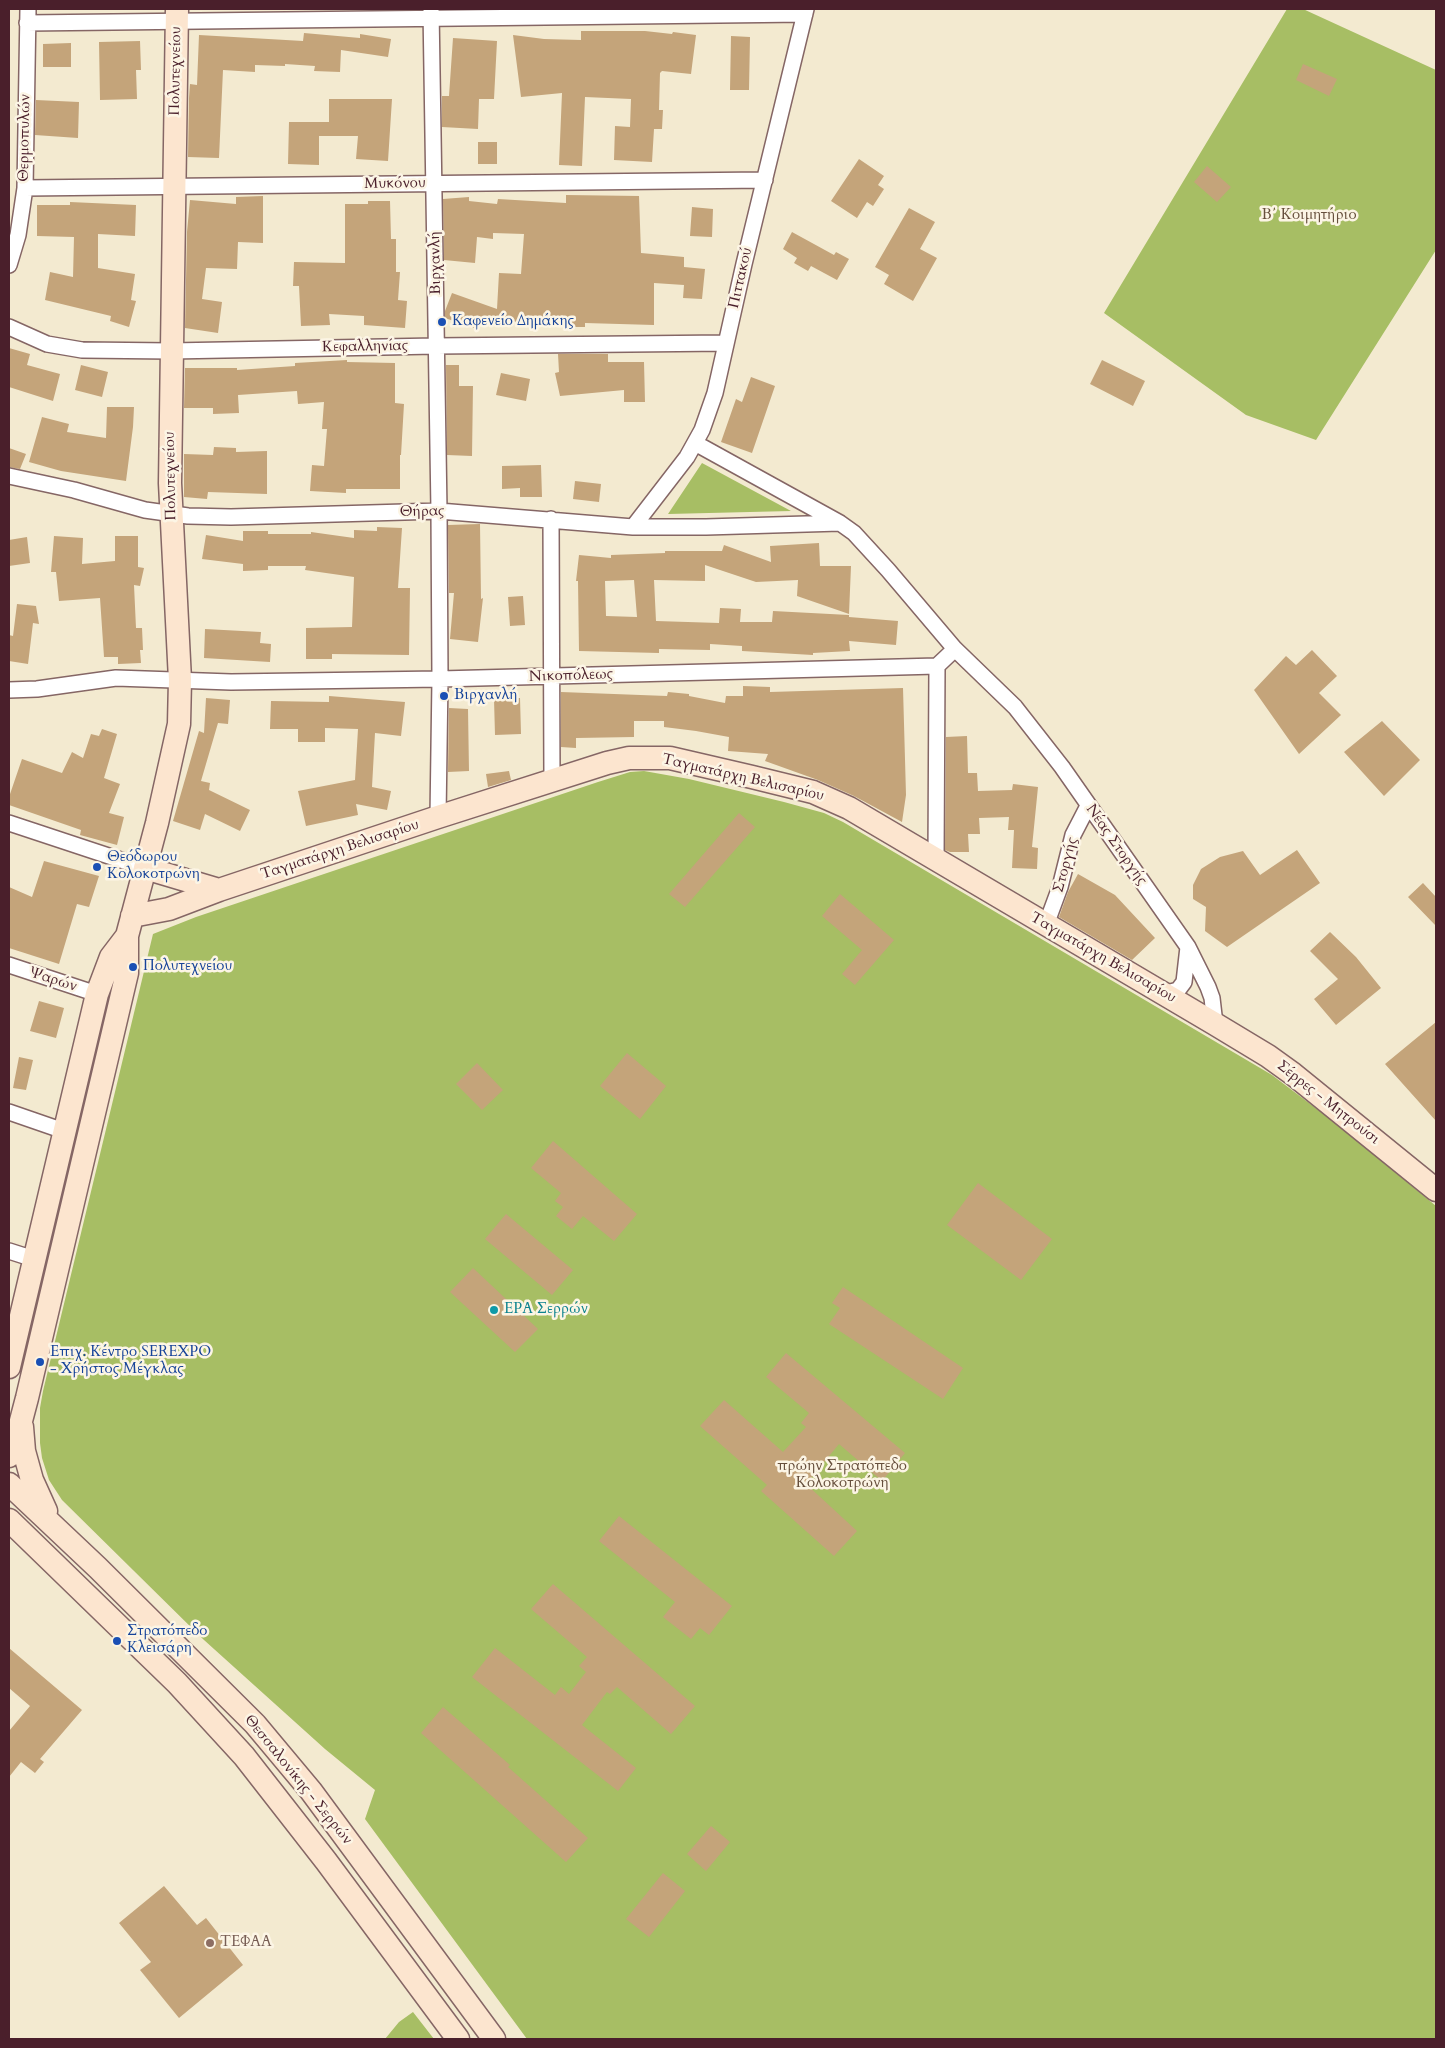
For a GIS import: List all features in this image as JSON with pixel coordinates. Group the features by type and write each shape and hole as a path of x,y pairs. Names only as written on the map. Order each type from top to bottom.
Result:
{"main road":[{"name":"Πολυτεχνείου","path":"9,1456 16,1442 127,973 129,926 175,745 180,714 180,680 171,515 177,14"},
{"name":"Ταγματάρχη Βελισαρίου","path":"129,926 219,890 438,817 607,763 629,758 654,757 684,761 826,797 862,815 1215,1024"},
{"path":"145,868 219,890"},
{"name":"Πολυτεχνείου","path":"9,1367 97,994 111,957 129,926"},
{"name":"Σέρρες - Μητρούσι","path":"1215,1024 1268,1056 1293,1074 1436,1190"},
{"path":"21,1419 23,1446 32,1480 41,1503 54,1525"},
{"name":"Θεσσαλονίκης - Σερρών","path":"9,1484 54,1525 222,1690 268,1739 310,1791 494,2039"},
{"name":"Θεσσαλονίκης - Σερρών","path":"9,1520 190,1697 244,1756 320,1853 458,2039"}],"street":[{"path":"27,16 806,12"},
{"name":"Πιττακού","path":"633,527 670,481 695,443 715,393 744,264 806,12"},
{"name":"Βιρχανλή","path":"431,13 439,511 440,679 438,817"},
{"name":"Θερμοπυλών","path":"9,265 18,235 25,188 27,16"},
{"name":"Μυκόνου","path":"25,188 765,180"},
{"name":"Κεφαλληνίας","path":"9,326 37,341 68,349 172,351 726,343"},
{"name":"Νέας Στοργής","path":"695,443 840,523 865,544 954,649 990,681 1032,727 1188,947 1208,987 1215,1024"},
{"name":"Θήρας","path":"9,476 74,490 136,508 171,515 231,517 439,511 633,527 714,527 840,523"},
{"path":"551,519 552,781"},
{"path":"936,860 937,666 954,649"},
{"name":"Νικοπόλεως","path":"9,690 37,689 116,678 231,682 440,679 937,666"},
{"name":"Στοργής","path":"1046,925 1060,887 1073,834 1088,806"},
{"path":"9,823 145,868"},
{"path":"1155,989 1167,993 1178,990 1184,982 1188,947"},
{"name":"Ψαρών","path":"9,965 97,994"},
{"path":"9,1112 64,1131"},
{"path":"9,1251 34,1259"}],"green space":[{"name":"Β΄ Κοιμητήριο","path":"1287,9 1303,9 1436,70 1436,250 1316,440 1246,415 1104,313"},
{"path":"702,463 791,511 668,514"},
{"name":"πρώην Στρατόπεδο Κολοκοτρώνη","path":"644,771 689,779 784,802 824,813 843,822 1272,1075 1338,1125 1436,1206 1436,2039 527,2039 365,1819 375,1790 325,1749 204,1640 62,1500 49,1480 42,1458 40,1443 40,1408 43,1391 153,934 196,917 598,782 630,772"},
{"path":"413,2012 434,2039 385,2039 399,2022"}],"building":[{"path":"581,31 645,31 696,35 691,74 662,71 660,73 659,110 663,110 662,129 654,129 652,162 614,160 615,126 630,127 631,99 585,97 582,166 559,165 562,93 521,97 513,35 544,39 581,40"},
{"path":"304,33 360,38 360,34 391,39 388,57 341,50 340,72 314,71 315,66 285,64 285,66 255,65 255,72 223,70 219,158 188,157 190,84 197,85 199,35 303,41"},
{"path":"731,36 750,37 749,90 730,90"},
{"path":"453,38 497,41 494,99 479,99 478,129 442,127 442,96 449,96"},
{"path":"140,41 141,70 136,70 137,99 100,100 99,42"},
{"path":"71,43 71,67 43,67 43,44"},
{"path":"1303,64 1337,79 1329,96 1296,80"},
{"path":"329,99 392,99 388,161 356,159 358,136 319,136 319,165 288,164 289,122 329,122"},
{"path":"36,100 79,102 78,138 35,135"},
{"path":"478,142 497,142 497,164 478,164"},
{"path":"859,159 884,176 878,185 884,189 873,206 867,202 857,218 831,201"},
{"path":"1207,166 1231,187 1217,202 1194,182"},
{"path":"566,195 639,196 641,253 684,257 684,267 705,269 702,299 683,298 684,285 654,283 654,325 585,323 585,327 567,327 567,324 546,323 544,312 542,323 481,320 477,329 445,318 445,311 452,293 497,309 499,273 521,274 524,234 493,233 493,239 477,237 475,263 444,260 443,199 469,197 469,201 497,204 498,199 566,203"},
{"path":"263,196 263,243 238,242 237,269 206,268 202,299 222,302 218,333 185,328 187,232 190,200 236,204 236,197"},
{"path":"368,201 390,201 391,239 396,239 396,272 400,272 398,300 407,301 405,328 364,325 364,316 329,314 330,325 301,326 299,286 293,286 294,262 345,263 345,204 368,204"},
{"path":"70,202 136,205 135,236 98,234 98,268 135,274 131,300 136,301 129,327 110,321 111,316 45,300 50,272 73,277 74,237 37,236 37,205 70,205"},
{"path":"692,207 713,209 712,237 690,236"},
{"path":"909,208 935,222 920,249 937,258 913,301 884,284 889,275 875,267"},
{"path":"792,232 834,255 836,252 849,259 837,280 811,266 808,271 794,263 797,258 783,249"},
{"path":"9,348 30,354 27,365 60,374 53,401 9,387"},
{"path":"558,354 608,354 608,362 644,362 645,402 624,402 624,390 560,396 555,373 559,372"},
{"path":"347,360 347,362 395,363 395,403 404,404 400,455 400,489 346,489 346,493 310,491 312,465 324,466 327,429 322,429 324,402 298,404 297,391 238,395 239,413 213,414 213,408 184,408 185,368 237,368 237,370 295,366 295,363"},
{"path":"1102,360 1145,381 1133,406 1090,384"},
{"path":"81,365 108,372 102,397 75,390"},
{"path":"446,365 459,365 459,386 473,386 472,456 447,455"},
{"path":"501,373 530,379 526,401 496,395"},
{"path":"751,377 775,386 752,453 721,442 736,399 742,402"},
{"path":"107,407 134,407 126,481 61,471 29,462 42,417 69,424 67,432 106,438"},
{"path":"214,447 236,448 236,452 267,451 267,494 208,492 207,499 184,497 184,454 213,455"},
{"path":"9,448 26,454 20,469 9,467"},
{"path":"541,465 542,497 520,497 520,488 502,489 502,466"},
{"path":"575,481 601,484 599,502 573,499"},
{"path":"480,524 481,599 483,598 478,642 450,639 454,593 449,593 448,525"},
{"path":"377,527 402,528 398,588 410,588 409,655 332,654 332,659 306,659 306,628 352,627 354,577 305,570 306,566 268,566 268,570 243,571 243,564 202,559 206,535 243,541 243,531 268,531 268,534 311,534 311,532 354,538 354,530 377,531"},
{"path":"54,536 83,538 82,564 115,561 115,536 138,536 138,567 144,568 140,586 134,585 136,628 142,628 143,650 140,650 141,663 118,664 118,657 104,657 100,598 59,601 56,572 51,572"},
{"path":"27,537 30,563 9,566 9,540"},
{"path":"819,543 820,566 851,566 849,614 797,596 798,580 756,582 705,565 705,581 654,580 656,621 719,623 720,608 741,609 740,622 772,622 773,611 849,615 849,617 898,621 896,645 849,641 850,651 813,653 813,655 742,651 742,646 710,644 710,650 659,649 659,653 579,651 578,581 576,581 579,555 611,558 611,555 665,553 665,551 722,551 724,545 771,562 770,546","holes":["634,580 637,617 606,616 605,581"]},
{"path":"523,596 525,625 510,626 508,597"},
{"path":"17,604 36,606 39,624 33,623 28,664 9,661 9,635 13,636"},
{"path":"205,629 261,632 260,643 271,644 270,662 204,658"},
{"path":"1312,650 1337,676 1319,693 1341,715 1299,754 1254,690 1286,656 1296,665"},
{"path":"743,686 770,687 770,692 903,688 906,795 902,822 854,796 818,780 765,761 768,754 728,751 729,737 664,727 664,721 634,721 634,737 576,738 576,748 561,747 561,692 667,696 668,692 689,694 689,696 725,703 726,696 743,696"},
{"path":"329,696 405,702 401,736 375,733 372,787 391,791 387,810 356,804 358,815 306,826 298,791 355,780 358,729 325,728 325,742 298,742 298,729 270,729 271,701 329,702"},
{"path":"206,698 230,700 228,724 218,723 201,781 210,783 209,790 250,810 240,831 205,814 200,830 173,821 199,731 204,733"},
{"path":"520,698 521,734 495,735 494,699"},
{"path":"449,708 468,709 469,771 448,772"},
{"path":"1382,721 1420,760 1384,796 1344,752"},
{"path":"102,729 117,734 104,778 120,784 109,813 124,817 117,845 80,835 81,830 9,805 9,797 22,759 62,773 72,752 83,758 91,734 99,736"},
{"path":"967,736 968,773 977,773 978,791 1012,790 1013,784 1038,787 1032,847 1038,848 1037,869 1012,868 1014,830 1008,830 1009,817 979,818 980,834 968,834 969,852 950,852 945,850 946,737"},
{"path":"509,771 511,780 488,787 486,774"},
{"path":"739,813 755,827 685,907 669,894"},
{"path":"1297,850 1320,883 1227,947 1205,931 1206,907 1193,899 1193,885 1201,869 1220,857 1243,851 1260,875"},
{"path":"44,861 99,876 89,907 77,904 59,964 9,948 9,887 32,897"},
{"path":"1078,874 1115,895 1155,938 1132,960 1059,917 1068,892"},
{"path":"1423,883 1436,897 1436,926 1408,897"},
{"path":"840,894 894,940 855,985 842,974 862,950 822,916"},
{"path":"1330,932 1356,957 1381,988 1336,1025 1314,999 1338,979 1310,951"},
{"path":"39,1001 64,1008 56,1038 30,1031"},
{"path":"1436,1022 1436,1121 1385,1064"},
{"path":"627,1053 666,1086 640,1119 600,1086"},
{"path":"19,1057 33,1060 26,1090 13,1088"},
{"path":"477,1063 503,1090 482,1110 456,1084"},
{"path":"553,1141 637,1214 614,1241 583,1216 572,1229 556,1216 563,1207 555,1201 561,1193 531,1168"},
{"path":"978,1183 1052,1239 1021,1280 947,1225"},
{"path":"506,1214 573,1270 552,1295 485,1239"},
{"name":"ΕΡΑ Σερρών","path":"473,1268 538,1329 515,1352 450,1292"},
{"path":"843,1287 963,1368 943,1399 829,1324 840,1308 832,1303"},
{"path":"786,1353 905,1453 882,1481 839,1444 806,1484 857,1531 834,1556 761,1491 767,1485 700,1426 724,1400 783,1452 806,1427 801,1423 809,1413 766,1377"},
{"path":"619,1516 732,1606 709,1635 700,1628 691,1639 663,1617 675,1602 599,1541"},
{"path":"553,1584 695,1706 671,1734 617,1687 610,1694 607,1692 582,1725 636,1768 618,1791 472,1677 495,1648 555,1695 561,1687 569,1694 586,1672 579,1666 587,1657 531,1609"},
{"path":"9,1648 82,1710 40,1759 44,1762 35,1773 21,1762 9,1777 9,1731 30,1706 9,1688"},
{"path":"443,1707 510,1765 508,1767 588,1838 566,1862 421,1733"},
{"path":"711,1826 730,1842 706,1871 687,1854"},
{"path":"663,1873 685,1891 649,1937 626,1919"},
{"path":"164,1886 197,1925 206,1918 243,1965 179,2018 140,1970 151,1962 119,1923"}],"place":[{"name":"Καφενείο Δημάκης","path":"442,322"},
{"name":"Βιρχανλή","path":"444,696"},
{"name":"Θεόδωρου Κολοκοτρώνη","path":"97,867"},
{"name":"Πολυτεχνείου","path":"133,967"},
{"name":"ΕΡΑ Σερρών","path":"494,1310"},
{"name":"Επιχ. Κέντρο SEREXPO - Χρήστος Μέγκλας","path":"40,1362"},
{"name":"Στρατόπεδο Κλεισάρη","path":"117,1641"},
{"name":"ΤΕΦΑΑ","path":"210,1943"}]}
